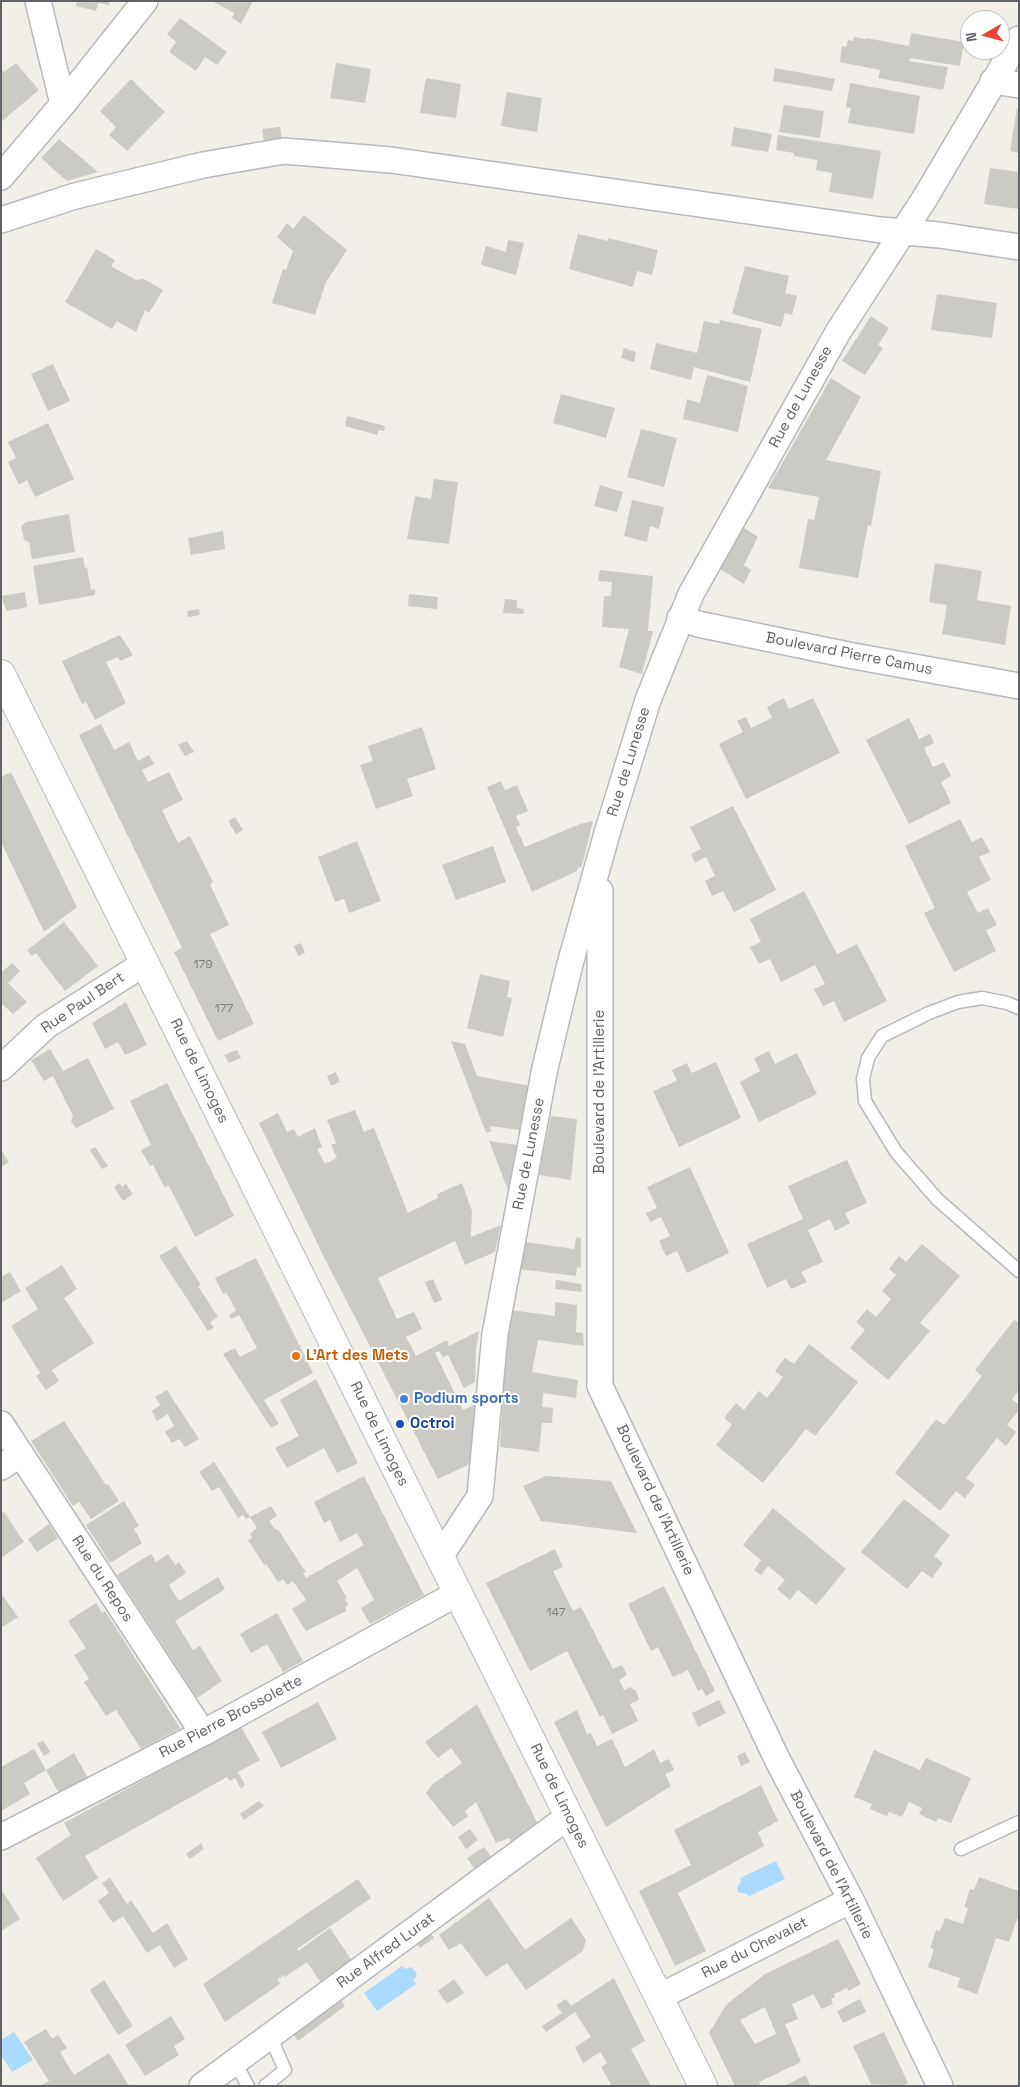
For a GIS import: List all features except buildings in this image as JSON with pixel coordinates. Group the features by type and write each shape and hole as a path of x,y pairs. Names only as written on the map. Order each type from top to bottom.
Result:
{"main road":[{"name":"Rue de Limoges","path":"1,674 703,2086"}],"street":[{"path":"38,1 63,104"},
{"path":"1,177 63,104 145,1"},
{"name":"Rue de Lunesse","path":"440,1557 480,1496 495,1334 546,1068 570,964 648,700 691,594 838,332 925,198 1019,39"},
{"path":"993,81 1019,85"},
{"path":"1,220 76,196 203,165 284,152 391,160 880,230 902,231 1019,247"},
{"name":"Boulevard Pierre Camus","path":"680,618 698,624 848,655 1019,686"},
{"name":"Boulevard de l'Artillerie","path":"600,861 600,1386 777,1759 851,1900 940,2086"},
{"name":"Rue Paul Bert","path":"1,1068 46,1026 145,963"},
{"name":"Rue du Repos","path":"1,1424 11,1461 203,1733"},
{"name":"Rue Pierre Brossolette","path":"1,1837 203,1733 458,1593"},
{"name":"Rue Alfred Lurat","path":"202,2086 569,1816"},
{"name":"Rue du Chevalet","path":"659,1997 851,1900"}],"lane":[{"path":"1019,1008 1007,1003 982,998 958,1002 929,1013 882,1036 868,1058 863,1079 865,1101 896,1152 937,1199 1019,1272"},
{"path":"961,1849 1019,1822"},
{"path":"265,2086 285,2070 270,2036"},
{"path":"235,2062 248,2086"}],"water":[{"path":"776,1861 785,1879 749,1896 738,1892 737,1888 741,1881 740,1878"},
{"path":"402,1966 405,1969 411,1967 415,1971 417,1976 413,1980 416,1984 377,2011 364,1993"},
{"path":"14,2032 33,2060 12,2072 1,2055 1,2040"}],"place":[{"name":"L'Art des Mets","path":"296,1356"},
{"name":"Podium sports","path":"404,1399"},
{"name":"Octroi","path":"400,1424"}]}
